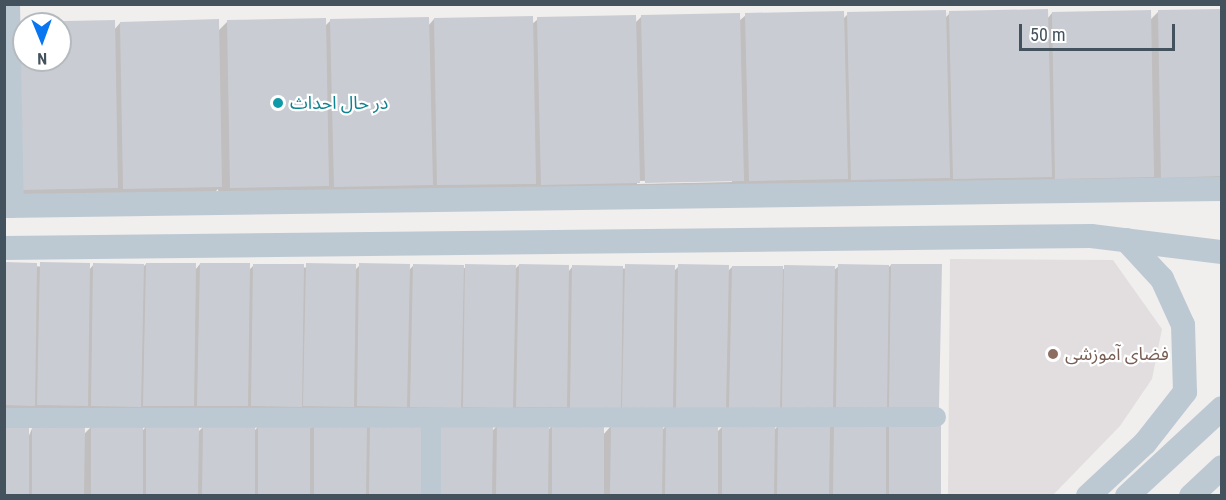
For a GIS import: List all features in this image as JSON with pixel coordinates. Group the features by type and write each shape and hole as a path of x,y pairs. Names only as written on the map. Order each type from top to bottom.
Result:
{"street":[{"path":"8,4 8,206 1221,189"},
{"path":"4,248 1090,236 1221,252"},
{"path":"1088,495 1145,443 1185,392 1183,325 1162,279 1126,240"},
{"path":"1127,495 1221,408"},
{"path":"4,418 431,420 936,417"},
{"path":"431,420 431,495"},
{"path":"1191,495 1221,467"}],"shaded area":[{"name":"فضای آموزشی","path":"950,259 1113,260 1162,329 1152,379 1120,426 1053,495 948,495"}],"building":[{"path":"1048,9 1052,177 953,179 949,11"},
{"path":"1222,9 1222,176 1161,178 1158,10"},
{"path":"946,10 950,178 851,180 847,12"},
{"path":"1151,10 1154,177 1055,179 1052,12"},
{"path":"844,11 848,179 749,181 745,13"},
{"path":"740,13 744,181 645,183 641,15"},
{"path":"636,15 640,183 541,185 537,17"},
{"name":"در حال احداث","path":"533,16 536,184 437,185 434,18"},
{"name":"در حال احداث","path":"429,17 433,185 334,187 330,19"},
{"name":"در حال احداث","path":"326,18 329,186 230,188 227,20"},
{"path":"219,19 222,187 123,189 120,22"},
{"path":"115,20 118,188 19,190 17,72 72,72 72,21"},
{"path":"4,262 37,263 35,406 4,405"},
{"path":"40,262 90,263 88,406 37,405"},
{"path":"93,263 144,264 141,407 91,406"},
{"path":"146,263 196,263 194,406 143,406"},
{"path":"200,263 250,263 248,406 197,406"},
{"path":"306,263 356,264 354,407 303,406"},
{"path":"359,263 410,264 407,407 357,406"},
{"path":"253,264 304,264 302,407 251,406"},
{"path":"413,264 464,265 461,408 410,407"},
{"path":"465,264 516,265 513,408 463,407"},
{"path":"519,264 569,265 567,407 516,407"},
{"path":"625,264 675,265 673,408 622,408"},
{"path":"678,264 729,265 726,408 676,408"},
{"path":"838,264 889,265 887,408 836,407"},
{"path":"891,264 942,264 939,408 889,407"},
{"path":"572,265 623,266 621,409 570,408"},
{"path":"784,265 835,266 833,409 782,408"},
{"path":"732,266 783,266 780,409 729,408"},
{"path":"889,420 941,421 941,496 889,496"},
{"path":"370,421 422,421 422,496 369,496"},
{"path":"834,421 886,422 886,496 833,496"},
{"path":"314,422 367,422 366,496 314,496"},
{"path":"32,424 85,425 84,496 32,496"},
{"path":"146,424 199,425 198,496 146,496"},
{"path":"440,424 493,424 492,496 440,496"},
{"path":"552,424 604,424 604,496 552,496"},
{"path":"666,424 718,424 718,496 665,496"},
{"path":"778,424 830,424 829,496 777,496"},
{"path":"4,425 29,425 29,496 4,496"},
{"path":"91,425 143,425 143,496 91,496"},
{"path":"203,425 255,425 255,496 202,496"},
{"path":"258,425 310,425 310,496 258,496"},
{"path":"497,425 549,425 548,496 496,496"},
{"path":"611,425 663,425 662,496 610,496"},
{"path":"722,425 775,425 774,496 722,496"}],"place":[{"name":"در حال احداث","path":"278,103"},
{"name":"فضای آموزشی","path":"1053,354"}]}
